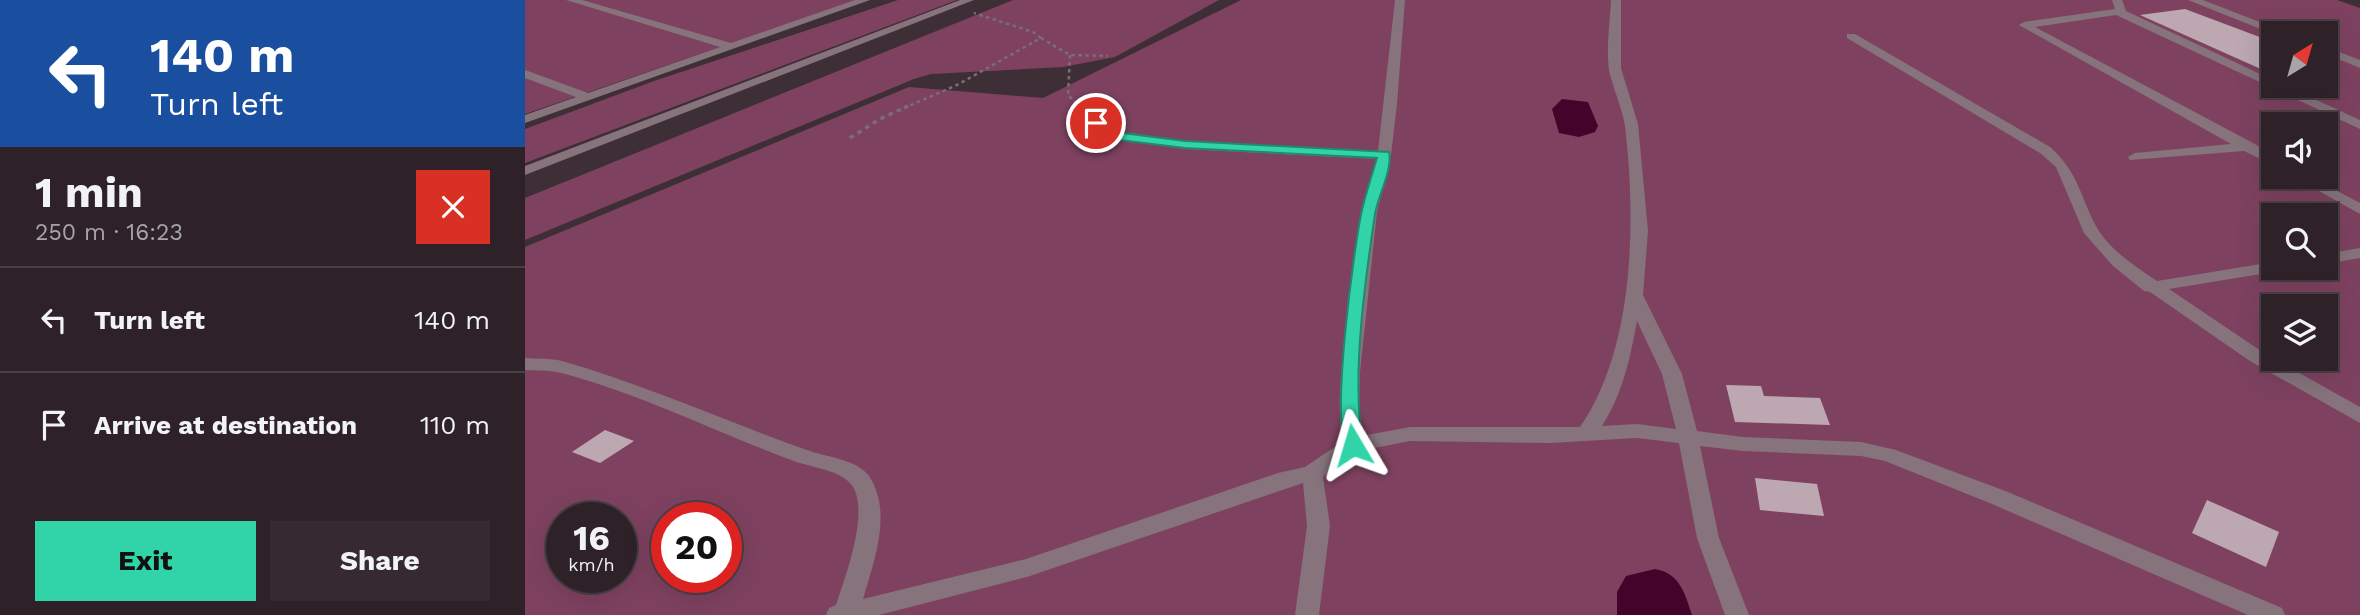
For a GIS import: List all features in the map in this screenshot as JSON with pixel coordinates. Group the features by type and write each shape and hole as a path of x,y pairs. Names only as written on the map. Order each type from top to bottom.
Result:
{"street":[{"path":"571,0 733,47"},
{"path":"827,0 849,5"},
{"path":"525,119 865,0"},
{"path":"525,171 969,0"},
{"path":"1353,445 1349,419 1350,372 1369,212 1384,155 1400,0"},
{"path":"1586,434 1607,403 1619,366 1634,295 1640,207 1631,124 1615,68 1616,0"},
{"path":"2193,0 2261,25"},
{"path":"2261,154 2024,25 2117,6 2360,125"},
{"path":"1850,36 2045,149 2062,165 2090,230 2119,263 2150,287 2257,357 2360,416"},
{"path":"2338,55 2360,64"},
{"path":"525,74 589,97"},
{"path":"1096,123 1111,135 1185,145 1384,155"},
{"path":"2135,157 2248,146"},
{"path":"2323,189 2360,209"},
{"path":"2338,257 2360,253"},
{"path":"2150,287 2261,269"},
{"path":"1634,295 1672,374 1688,437 1708,538 1737,615"},
{"path":"525,364 557,366 630,390 801,456 847,470 860,479 871,506 863,558 842,614"},
{"path":"842,614 1027,568 1286,479 1311,474 1353,445 1410,434 1586,434 1637,431 1743,444 1861,449 1889,455 2000,498 2273,615"},
{"path":"1307,615 1318,534 1319,495 1311,474"}],"path":[{"path":"954,6 1033,32 1070,55 1108,56"},
{"path":"850,138 880,119 957,85 1041,38"},
{"path":"1070,55 1068,95 1096,123"}],"shaded area":[{"path":"525,0 857,0 525,114"},
{"path":"898,0 957,0 525,163 525,129 654,81"},
{"path":"1013,0 1219,0 1115,57 1063,67 931,74 914,79 525,240 525,198"},
{"path":"1241,0 2337,0 2360,8 2360,615 525,615 525,247 909,87 1043,98"},
{"path":"1562,99 1588,102 1598,126 1595,132 1579,137 1559,133 1552,109"},
{"path":"1655,569 1676,580 1684,592 1692,615 1617,615 1617,592 1626,576"}],"building":[{"path":"2185,9 2261,38 2261,69 2140,15"},
{"path":"1726,385 1761,386 1764,396 1820,398 1830,425 1735,422"},
{"path":"605,430 634,441 600,463 572,452"},
{"path":"1755,478 1817,484 1824,516 1760,510"},
{"path":"2207,500 2279,532 2266,567 2192,533"}],"route":[{"path":"1096,123 1111,135 1185,145 1384,155 1369,212 1350,372 1349,419 1353,445"}]}
